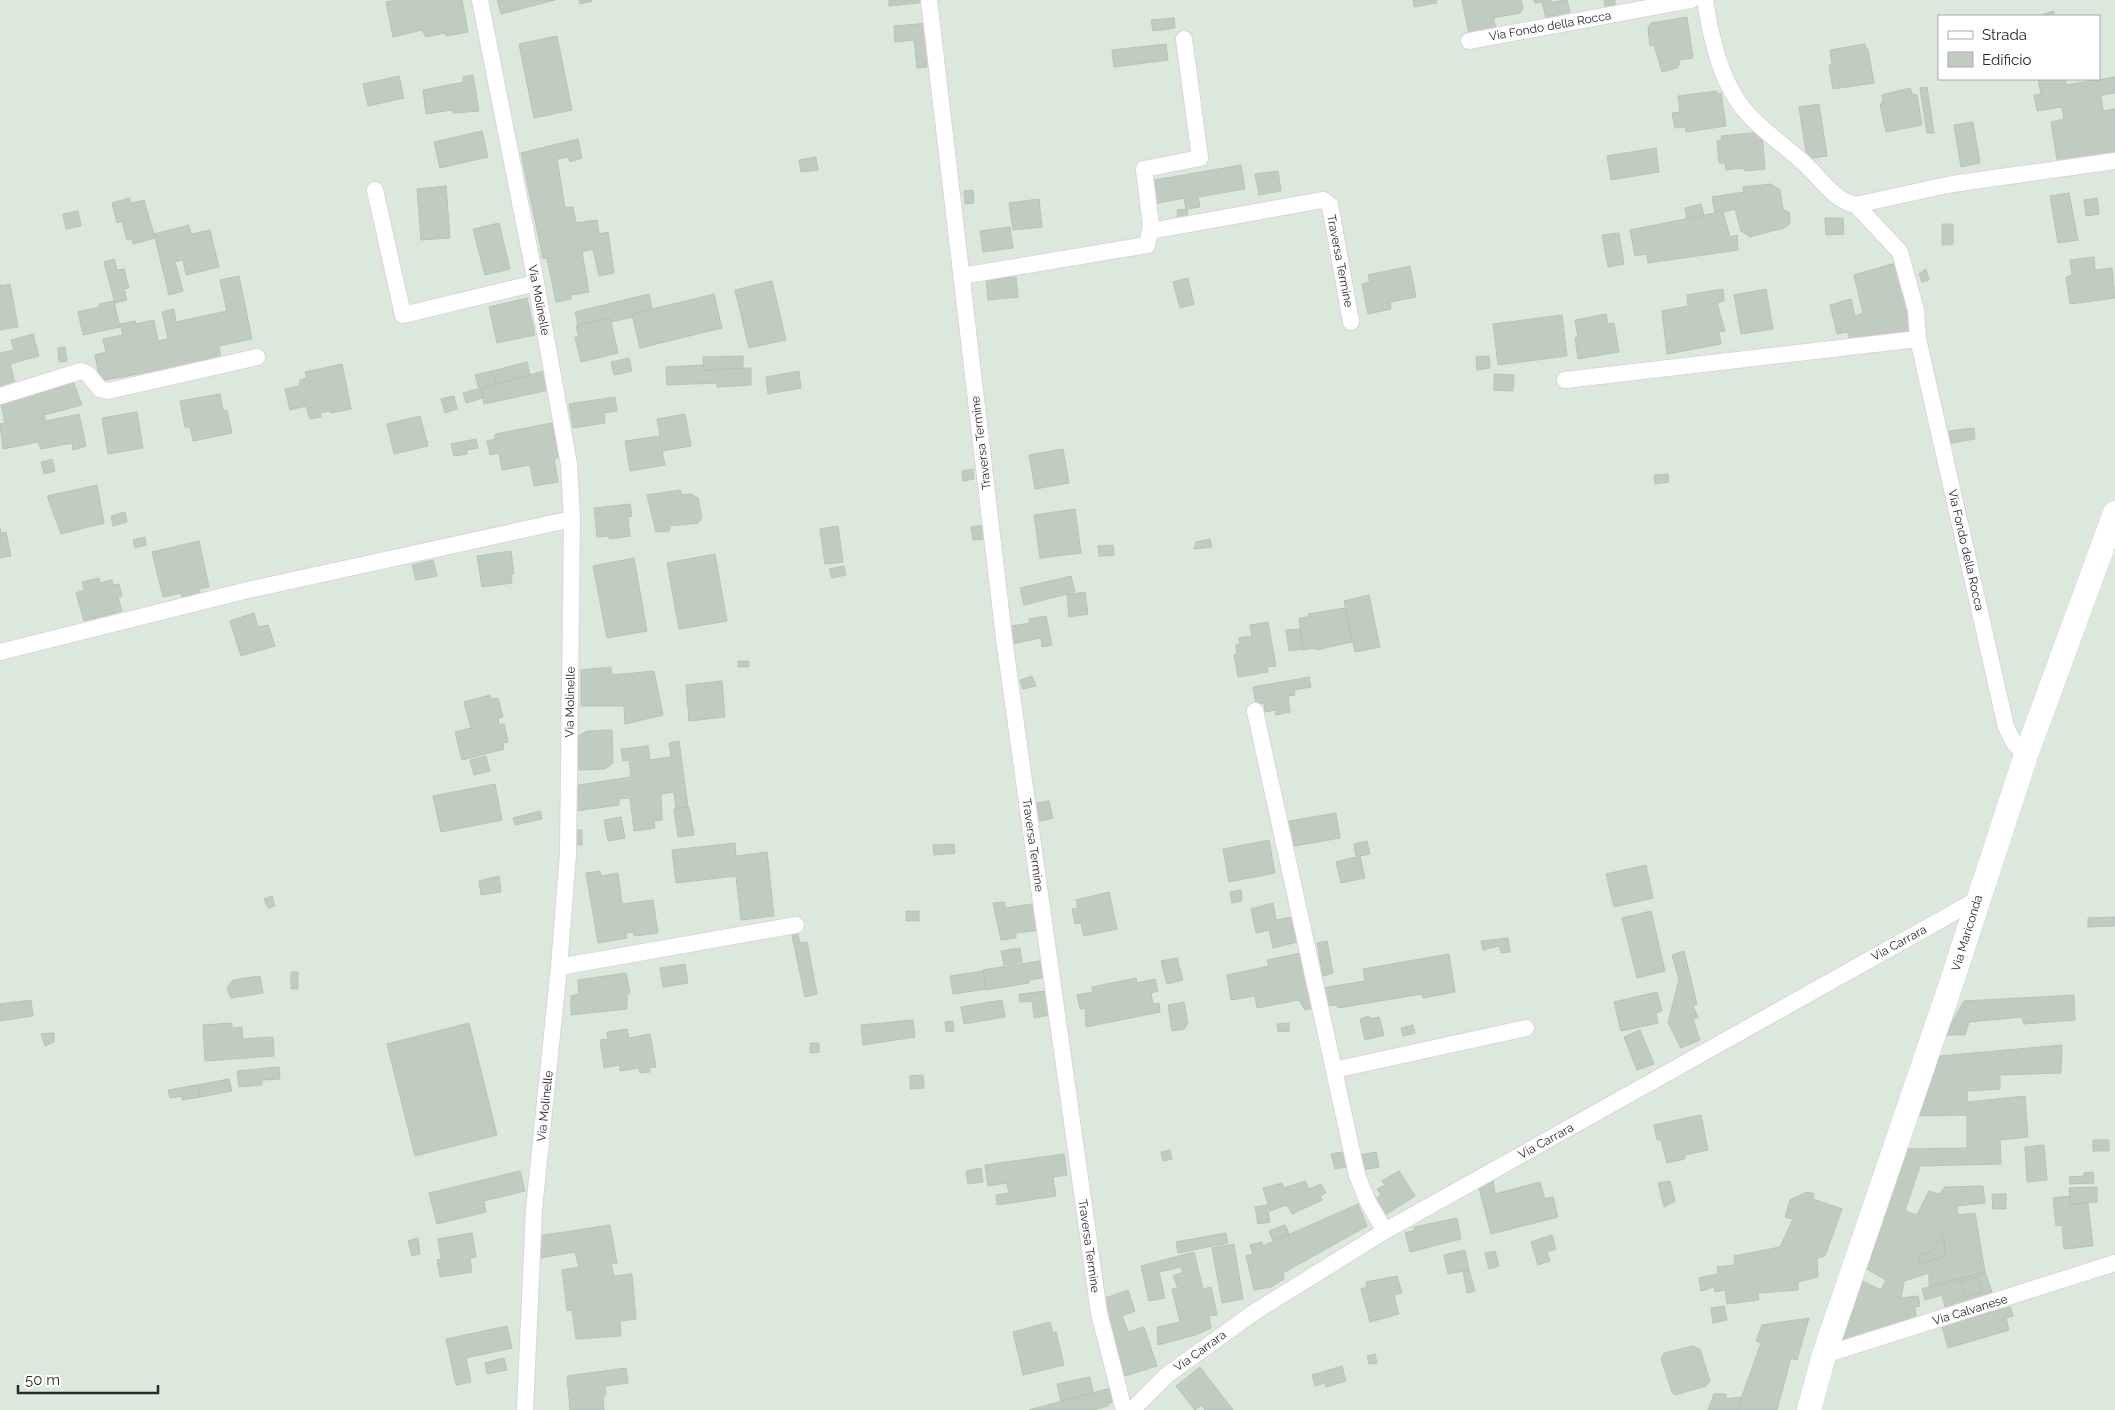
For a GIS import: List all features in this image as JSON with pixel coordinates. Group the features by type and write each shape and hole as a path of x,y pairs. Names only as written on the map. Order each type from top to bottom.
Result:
{"street":[{"name":"Via Molinelle","path":"480,0 536,283 569,464 572,519 568,854 559,966 530,1259 530,1333 525,1410"},
{"name":"Traversa Termine","path":"929,0 1005,646 1098,1313 1124,1410"},
{"name":"Via Fondo della Rocca","path":"1469,41 1691,0"},
{"name":"Via Fondo della Rocca","path":"1705,0 1714,44 1730,86 1747,114 1807,166 1826,186 1848,204 1856,205 1900,252 1914,302 1918,339 2006,728 2014,744 2026,755"},
{"path":"961,276 1147,244 1150,230 1144,169 1200,158 1184,39"},
{"path":"1856,205 1952,184 2115,161"},
{"path":"375,190 403,314 536,283"},
{"name":"Traversa Termine","path":"1150,230 1323,200 1330,205 1351,322"},
{"path":"1565,380 1918,339"},
{"path":"0,396 81,371 88,374 100,389 108,391 257,357"},
{"name":"Via Mariconda","path":"1810,1410 1824,1355 1950,988 2026,755 2115,513"},
{"path":"0,652 248,590 572,519"},
{"path":"1255,710 1357,1175 1368,1202 1385,1231"},
{"name":"Via Carrara","path":"1132,1410 1167,1375 1253,1313 1385,1231 1978,899"},
{"path":"559,966 796,925"},
{"path":"1334,1070 1526,1028"},
{"name":"Via Calvanese","path":"1824,1355 2115,1263"}],"building":[{"path":"397,0 462,0 468,32 446,36 445,33 426,37 422,30 393,37 386,2"},
{"path":"497,0 555,0 501,14"},
{"path":"579,0 592,0 592,1 580,4"},
{"path":"889,0 927,0 927,2 889,6"},
{"path":"1413,0 1436,0 1437,3 1414,7"},
{"path":"1462,0 1521,0 1523,8 1520,13 1493,18 1496,28 1469,34"},
{"path":"1534,0 1551,0 1552,2 1567,0 1570,12 1546,18 1542,2 1535,3"},
{"path":"1604,0 1615,0 1615,5 1605,7"},
{"path":"2053,11 2055,15 2041,15"},
{"path":"1687,17 1693,58 1679,60 1677,68 1662,72 1654,45 1650,46 1648,28 1651,23"},
{"path":"1174,18 1175,28 1153,31 1151,20"},
{"path":"930,23 933,57 926,58 927,67 917,68 914,40 895,42 894,26"},
{"path":"557,36 572,110 534,118 519,44"},
{"path":"1166,44 1168,60 1114,67 1112,50"},
{"path":"1865,44 1866,49 1868,49 1874,83 1833,89 1829,65 1832,65 1830,50"},
{"path":"473,75 479,111 453,113 452,110 426,114 423,90 464,82 463,77"},
{"path":"399,76 404,98 368,106 363,84"},
{"path":"2115,77 2115,93 2101,95 2103,111 2115,109 2115,157 2058,166 2051,122 2064,119 2062,107 2037,111 2034,95 2041,94 2038,80 2065,80 2066,85"},
{"path":"1927,87 1934,133 1927,133 1920,88"},
{"path":"1910,88 1912,94 1917,95 1922,125 1886,132 1880,105 1883,101 1882,95"},
{"path":"1717,91 1717,94 1721,93 1726,126 1686,132 1685,127 1675,128 1672,113 1680,112 1678,96"},
{"path":"1819,104 1827,156 1807,159 1799,107"},
{"path":"1973,122 1980,163 1961,167 1954,125"},
{"path":"482,131 488,157 440,168 434,142"},
{"path":"1762,132 1765,169 1745,171 1743,168 1726,170 1725,163 1719,163 1717,141 1722,140 1721,136"},
{"path":"578,139 582,158 570,162 568,157 557,159 565,208 573,207 576,223 597,220 599,234 608,232 614,273 599,276 593,249 582,252 589,292 571,295 571,299 556,302 547,258 543,259 521,153"},
{"path":"1656,148 1659,172 1611,180 1607,156"},
{"path":"816,157 818,170 801,172 799,160"},
{"path":"1241,165 1245,189 1198,197 1200,207 1186,209 1184,198 1153,204 1149,181"},
{"path":"1278,171 1281,191 1259,195 1255,174"},
{"path":"1771,184 1780,190 1783,210 1789,212 1790,224 1784,228 1750,237 1741,231 1735,209 1723,212 1730,237 1737,235 1738,250 1648,263 1647,254 1635,256 1630,230 1715,213 1712,197 1744,192 1743,187"},
{"path":"446,186 450,238 421,240 417,189"},
{"path":"973,190 974,203 965,204 964,191"},
{"path":"2069,193 2078,240 2058,243 2050,196"},
{"path":"129,198 131,203 144,200 155,238 133,244 132,239 127,240 122,221 117,223 112,203"},
{"path":"2097,198 2099,214 2086,216 2084,200"},
{"path":"1039,199 1042,227 1013,230 1009,203"},
{"path":"1701,204 1704,215 1687,219 1685,208"},
{"path":"1187,209 1188,221 1178,222 1177,210"},
{"path":"78,211 81,226 66,229 63,214"},
{"path":"1825,218 1843,218 1844,234 1826,235"},
{"path":"499,223 510,269 485,275 473,229"},
{"path":"1942,224 1953,224 1953,244 1942,245"},
{"path":"189,225 191,234 210,230 219,267 186,275 183,260 175,262 183,291 169,295 154,234"},
{"path":"1010,227 1013,248 983,252 980,231"},
{"path":"1619,233 1624,264 1608,267 1602,235"},
{"path":"2094,257 2095,270 2112,268 2115,298 2070,304 2066,277 2072,275 2070,260"},
{"path":"114,259 117,270 124,269 129,288 124,289 127,300 115,303 104,262"},
{"path":"1899,262 1913,323 1908,331 1849,340 1848,332 1837,334 1830,305 1851,299 1855,316 1863,313 1854,275"},
{"path":"1410,266 1416,297 1390,302 1391,309 1368,314 1362,284 1370,282 1368,275"},
{"path":"1926,269 1929,280 1922,282 1919,274"},
{"path":"239,276 252,339 219,346 221,360 100,381 95,355 106,352 103,339 123,335 120,324 135,321 136,324 154,320 158,341 168,339 162,312 174,309 176,322 227,311 220,280"},
{"path":"1016,277 1018,297 988,300 986,279"},
{"path":"1188,278 1194,304 1180,308 1173,282"},
{"path":"772,281 786,340 749,348 735,290"},
{"path":"10,284 18,327 0,330 0,286"},
{"path":"1723,289 1724,301 1717,303 1725,331 1719,332 1721,344 1667,354 1662,311 1688,306 1687,295"},
{"path":"1766,289 1773,329 1741,334 1734,295"},
{"path":"649,294 652,309 632,314 633,317 611,322 610,318 578,325 575,312"},
{"path":"714,294 722,328 640,348 632,314"},
{"path":"527,298 535,335 497,343 489,307"},
{"path":"114,301 120,327 83,335 78,312 99,307 99,304"},
{"path":"1606,314 1608,324 1614,323 1619,352 1578,359 1575,338 1578,337 1575,320"},
{"path":"1562,315 1567,356 1498,365 1493,324"},
{"path":"610,318 618,353 581,362 575,337 579,337 576,326"},
{"path":"33,334 39,356 10,364 16,387 0,392 0,353 14,350 11,340"},
{"path":"65,347 67,361 59,362 58,348"},
{"path":"743,356 743,368 704,370 703,357"},
{"path":"1489,356 1490,368 1477,370 1476,357"},
{"path":"629,358 632,371 614,375 611,362"},
{"path":"527,362 530,375 496,384 492,371"},
{"path":"342,364 351,409 320,413 321,417 310,419 306,406 290,410 285,389 299,386 300,380 307,378 305,372"},
{"path":"703,365 703,370 751,368 751,385 717,387 717,383 667,385 666,367"},
{"path":"492,371 496,384 479,389 475,375"},
{"path":"544,371 549,390 484,404 481,388"},
{"path":"799,371 801,388 768,394 766,377"},
{"path":"1494,374 1514,375 1513,391 1494,390"},
{"path":"73,381 82,405 44,415 46,421 79,414 86,446 73,450 72,443 41,449 38,442 3,449 0,424 5,423 0,400"},
{"path":"481,388 483,398 466,403 463,393"},
{"path":"220,394 223,411 227,410 232,433 193,441 190,427 185,427 180,401"},
{"path":"454,396 457,409 445,413 441,399"},
{"path":"615,397 617,411 604,413 605,423 573,428 569,404"},
{"path":"137,412 143,448 108,454 102,418"},
{"path":"685,414 691,446 662,451 665,465 630,471 625,441 660,436 657,419"},
{"path":"420,416 428,446 394,454 387,424"},
{"path":"552,423 558,458 554,458 558,482 534,486 530,465 502,470 499,453 490,455 487,441 495,439 495,434"},
{"path":"1974,428 1975,439 1951,443 1949,431"},
{"path":"476,439 478,448 467,450 467,454 454,456 451,444"},
{"path":"1063,449 1069,483 1035,489 1029,455"},
{"path":"52,459 55,471 44,474 41,462"},
{"path":"973,469 974,479 963,481 962,471"},
{"path":"1668,474 1669,482 1655,484 1654,475"},
{"path":"97,485 104,523 61,534 47,496"},
{"path":"680,490 682,495 691,494 698,498 702,518 698,523 670,526 669,531 656,532 647,495"},
{"path":"630,504 632,516 628,517 630,536 609,539 609,536 597,537 594,508"},
{"path":"1075,509 1081,553 1040,558 1034,515"},
{"path":"125,512 127,522 113,526 111,516"},
{"path":"985,525 986,539 973,540 971,527"},
{"path":"838,526 843,562 825,564 820,529"},
{"path":"0,528 1,533 6,532 11,556 0,558"},
{"path":"145,537 146,545 135,548 133,540"},
{"path":"1210,539 1212,547 1194,549 1196,542"},
{"path":"199,541 209,587 199,589 200,596 183,600 181,593 163,597 152,552"},
{"path":"1113,545 1114,555 1099,556 1098,546"},
{"path":"511,551 514,574 511,574 512,583 482,587 477,556"},
{"path":"715,554 727,621 679,629 667,563"},
{"path":"634,558 647,631 607,638 593,566"},
{"path":"433,560 437,576 416,580 412,565"},
{"path":"844,566 846,575 832,578 829,569"},
{"path":"1071,576 1075,592 1024,605 1020,588"},
{"path":"99,578 100,583 112,580 113,585 119,584 122,596 118,597 122,611 84,621 76,593 84,590 82,582"},
{"path":"1085,592 1088,614 1069,617 1067,595"},
{"path":"1369,595 1380,647 1355,652 1344,601"},
{"path":"1345,608 1352,642 1316,650 1316,648 1303,650 1299,618 1308,617 1308,614"},
{"path":"254,613 258,627 268,625 275,646 241,656 230,621"},
{"path":"1046,616 1052,645 1042,647 1041,638 1011,644 1007,627 1029,623 1029,619"},
{"path":"1268,622 1276,666 1267,667 1268,672 1238,677 1234,655 1237,655 1236,645 1240,644 1239,638 1252,636 1250,625"},
{"path":"1300,629 1303,649 1289,651 1286,630"},
{"path":"738,661 749,661 749,667 738,667"},
{"path":"611,667 612,675 654,671 663,715 625,724 624,706 581,706 581,670"},
{"path":"1032,676 1036,686 1023,689 1020,680"},
{"path":"1309,677 1311,687 1294,690 1295,695 1288,696 1290,712 1276,715 1275,710 1265,712 1264,703 1256,704 1253,687"},
{"path":"722,681 725,717 689,721 686,685"},
{"path":"490,695 491,699 498,698 503,717 498,718 499,725 504,724 508,742 503,743 504,749 462,760 455,732 471,728 464,702"},
{"path":"612,730 613,763 605,769 579,770 578,736 587,731"},
{"path":"679,741 688,807 676,808 674,792 661,794 662,820 654,821 655,828 634,831 630,798 619,799 619,805 575,811 572,786 631,777 629,760 623,761 621,749 648,746 650,760 671,757 669,743"},
{"path":"486,756 490,771 474,775 470,760"},
{"path":"495,784 502,820 441,832 433,796"},
{"path":"1049,801 1053,818 1040,821 1037,803"},
{"path":"689,807 694,835 678,837 674,809"},
{"path":"540,811 542,819 515,825 513,818"},
{"path":"1336,813 1340,838 1289,847 1284,822"},
{"path":"621,817 625,838 608,841 604,820"},
{"path":"569,830 582,830 582,845 569,844"},
{"path":"1269,840 1275,873 1229,882 1223,849"},
{"path":"1367,841 1370,854 1360,856 1365,878 1341,883 1336,862 1356,857 1354,844"},
{"path":"735,843 736,856 767,852 774,916 741,920 736,876 676,883 672,850"},
{"path":"954,844 955,853 934,855 933,845"},
{"path":"1646,865 1653,898 1614,907 1606,874"},
{"path":"600,871 601,876 618,873 622,904 653,900 658,933 634,936 634,932 626,933 627,938 598,943 586,873"},
{"path":"499,876 501,892 481,895 479,881"},
{"path":"1241,890 1242,901 1232,903 1230,892"},
{"path":"1109,892 1117,929 1084,936 1081,923 1075,924 1072,909 1078,908 1076,900"},
{"path":"272,896 275,906 268,908 264,899"},
{"path":"1005,902 1005,908 1038,903 1041,930 1016,933 1016,938 1001,940 993,903"},
{"path":"1273,903 1276,920 1291,917 1297,942 1273,948 1269,930 1256,933 1251,909"},
{"path":"906,911 919,911 919,921 906,921"},
{"path":"1651,911 1665,971 1637,978 1622,918"},
{"path":"2115,917 2115,926 2088,927 2088,918"},
{"path":"797,930 800,943 807,942 817,994 805,997 791,931"},
{"path":"1508,938 1510,952 1501,953 1499,946 1483,950 1481,941"},
{"path":"1327,941 1333,973 1323,976 1317,943"},
{"path":"1020,948 1022,962 1004,965 1001,951"},
{"path":"1684,951 1697,1004 1693,1006 1698,1017 1693,1019 1700,1040 1681,1048 1668,1022 1679,980 1672,955"},
{"path":"1301,953 1314,1008 1305,1010 1299,1000 1257,1008 1255,996 1231,1000 1227,975 1269,966 1267,960"},
{"path":"1449,954 1455,992 1423,998 1422,994 1338,1008 1338,1005 1326,1006 1323,988 1365,981 1363,969"},
{"path":"1177,958 1183,980 1167,984 1161,961"},
{"path":"1045,960 1048,977 1029,980 1029,983 986,990 983,970"},
{"path":"685,964 688,983 663,987 660,968"},
{"path":"983,971 986,989 953,994 950,976"},
{"path":"291,972 298,972 298,989 291,989"},
{"path":"626,973 630,992 627,995 627,1009 571,1015 571,996 579,994 578,980"},
{"path":"260,976 263,993 231,998 227,988 233,980"},
{"path":"1136,978 1137,983 1155,979 1158,991 1151,993 1153,1004 1159,1003 1160,1012 1086,1027 1085,1008 1080,1009 1077,995 1093,992 1092,987"},
{"path":"1048,991 1050,1015 1034,1018 1032,1001 1020,1002 1019,994"},
{"path":"1657,992 1662,1011 1656,1013 1658,1023 1621,1031 1614,1002"},
{"path":"2074,995 2075,1020 2024,1024 2022,1017 1969,1022 1965,1035 1945,1035 1964,1001"},
{"path":"31,1000 33,1016 0,1021 0,1004"},
{"path":"1002,1000 1005,1017 964,1024 961,1007"},
{"path":"1184,1002 1188,1023 1184,1029 1172,1031 1168,1005"},
{"path":"1369,1016 1370,1019 1379,1017 1384,1035 1365,1040 1360,1019"},
{"path":"913,1020 915,1037 863,1045 861,1025"},
{"path":"953,1021 954,1031 946,1032 945,1022"},
{"path":"232,1023 232,1028 242,1027 243,1039 273,1037 274,1056 205,1061 203,1025"},
{"path":"469,1023 497,1135 415,1156 387,1044"},
{"path":"1289,1023 1289,1031 1278,1032 1277,1024"},
{"path":"1413,1025 1415,1033 1403,1036 1401,1028"},
{"path":"627,1029 629,1038 650,1034 656,1067 649,1068 650,1072 640,1073 639,1068 620,1071 620,1065 604,1068 600,1040 608,1039 607,1032"},
{"path":"1640,1030 1654,1064 1637,1070 1624,1037"},
{"path":"54,1033 54,1042 45,1046 41,1034"},
{"path":"810,1043 819,1043 819,1052 810,1053"},
{"path":"2062,1045 2061,1073 2000,1075 2000,1089 1967,1091 1967,1102 2025,1096 2028,1137 2000,1140 2001,1164 1920,1166 1905,1211 1917,1215 1929,1191 1940,1194 1945,1187 1983,1186 1985,1203 1957,1206 1958,1215 1975,1213 1985,1272 1929,1287 1929,1273 1904,1281 1901,1298 1918,1296 1920,1306 1915,1307 1917,1324 1841,1341 1836,1339 1862,1281 1881,1290 1886,1280 1865,1268 1903,1149 1967,1148 1967,1115 1913,1116 1940,1056","holes":["1943,1233 1946,1256 1919,1264 1919,1255 1933,1251"]},
{"path":"279,1067 280,1079 262,1080 262,1085 239,1087 237,1071"},
{"path":"923,1075 924,1088 910,1089 910,1076"},
{"path":"229,1079 232,1091 200,1097 197,1085"},
{"path":"197,1085 200,1097 182,1100 182,1096 170,1098 168,1090"},
{"path":"1701,1115 1708,1150 1685,1155 1685,1159 1667,1163 1661,1140 1657,1140 1654,1125"},
{"path":"2093,1140 2109,1140 2109,1151 2093,1151"},
{"path":"2044,1145 2047,1180 2027,1182 2025,1147"},
{"path":"1170,1150 1172,1159 1163,1161 1161,1152"},
{"path":"1348,1151 1351,1166 1335,1169 1331,1154"},
{"path":"1376,1152 1379,1167 1362,1170 1360,1155"},
{"path":"1064,1154 1067,1175 1053,1177 1056,1196 997,1205 996,1195 1009,1193 1007,1183 988,1186 985,1165"},
{"path":"981,1168 983,1182 968,1184 966,1171"},
{"path":"520,1171 525,1191 484,1201 486,1212 437,1224 429,1193"},
{"path":"1399,1171 1415,1196 1382,1217 1372,1201 1381,1195 1377,1189 1385,1185 1382,1181"},
{"path":"2093,1172 2094,1183 2070,1184 2069,1177 2084,1176 2084,1173"},
{"path":"1493,1180 1495,1194 1540,1182 1545,1199 1553,1197 1558,1217 1491,1234 1478,1184"},
{"path":"1305,1181 1309,1189 1321,1184 1326,1193 1320,1196 1322,1200 1292,1214 1287,1205 1270,1211 1263,1188 1282,1183 1284,1188"},
{"path":"1670,1181 1675,1201 1664,1207 1658,1183"},
{"path":"2097,1187 2097,1202 2071,1204 2069,1188"},
{"path":"1807,1192 1814,1194 1813,1199 1842,1209 1825,1256 1817,1258 1818,1277 1798,1282 1798,1290 1758,1293 1759,1300 1727,1304 1725,1290 1715,1292 1714,1287 1701,1291 1699,1278 1718,1274 1717,1267 1735,1265 1734,1256 1780,1247 1793,1219 1785,1217 1790,1200"},
{"path":"1992,1194 2006,1194 2006,1209 1993,1209"},
{"path":"2070,1196 2070,1204 2088,1203 2093,1246 2064,1249 2062,1225 2056,1226 2053,1198"},
{"path":"1358,1204 1367,1226 1283,1273 1284,1279 1271,1287 1254,1290 1246,1256 1253,1254 1250,1245 1262,1242 1263,1246"},
{"path":"1267,1205 1270,1222 1258,1224 1255,1207"},
{"path":"1457,1218 1461,1239 1410,1252 1405,1233 1415,1230 1414,1227"},
{"path":"610,1225 617,1263 611,1264 614,1276 632,1274 636,1319 620,1321 621,1336 576,1339 572,1310 567,1311 562,1270 579,1267 575,1252 540,1258 538,1236"},
{"path":"1285,1225 1289,1234 1273,1241 1269,1231"},
{"path":"472,1233 476,1257 470,1258 472,1272 440,1277 437,1260 441,1259 438,1239"},
{"path":"1226,1233 1228,1243 1178,1253 1176,1242"},
{"path":"1943,1233 1946,1256 1919,1264 1919,1255 1933,1251"},
{"path":"1552,1235 1556,1249 1547,1252 1550,1261 1538,1265 1531,1242"},
{"path":"418,1238 420,1254 412,1256 408,1241"},
{"path":"1234,1244 1243,1299 1222,1303 1212,1248"},
{"path":"1465,1250 1469,1270 1448,1274 1444,1255"},
{"path":"1495,1251 1499,1266 1489,1269 1485,1253"},
{"path":"1194,1252 1203,1289 1211,1287 1217,1315 1209,1316 1211,1328 1195,1335 1158,1345 1157,1327 1180,1322 1172,1289 1178,1288 1173,1276 1183,1272 1181,1267 1159,1272 1165,1298 1149,1301 1141,1266"},
{"path":"1469,1270 1475,1291 1467,1293 1463,1271"},
{"path":"1985,1272 1993,1295 1947,1313 1942,1295 1925,1300 1922,1289","holes":["1977,1277 1982,1292 1965,1297 1960,1282"]},
{"path":"1397,1276 1402,1293 1394,1295 1399,1314 1370,1322 1361,1289 1367,1287 1366,1282"},
{"path":"1977,1277 1982,1292 1965,1297 1960,1282"},
{"path":"1128,1290 1135,1311 1122,1316 1128,1332 1144,1327 1157,1366 1125,1376 1102,1299"},
{"path":"1724,1306 1727,1320 1713,1323 1711,1308"},
{"path":"2010,1307 2013,1316 2006,1318 2009,1330 1948,1348 1942,1326"},
{"path":"1809,1318 1797,1360 1791,1358 1777,1410 1737,1410 1761,1343 1756,1341 1762,1325"},
{"path":"1050,1322 1053,1333 1056,1332 1064,1365 1023,1375 1013,1332"},
{"path":"507,1326 512,1348 466,1358 471,1382 456,1385 446,1339"},
{"path":"1693,1346 1700,1349 1710,1382 1706,1386 1675,1395 1672,1392 1661,1359 1664,1353"},
{"path":"1375,1354 1377,1363 1369,1364 1367,1356"},
{"path":"504,1358 507,1370 487,1374 485,1363"},
{"path":"1342,1366 1346,1381 1326,1387 1325,1383 1315,1386 1312,1375"},
{"path":"1200,1367 1233,1410 1205,1410 1201,1405 1195,1410 1176,1386"},
{"path":"626,1368 628,1383 605,1386 606,1394 603,1397 604,1410 570,1410 567,1376"},
{"path":"1090,1377 1093,1393 1061,1401 1057,1384"},
{"path":"1111,1388 1114,1400 1107,1406 1094,1410 1029,1410"},
{"path":"1714,1394 1726,1394 1726,1399 1741,1397 1737,1410 1708,1410"}]}
